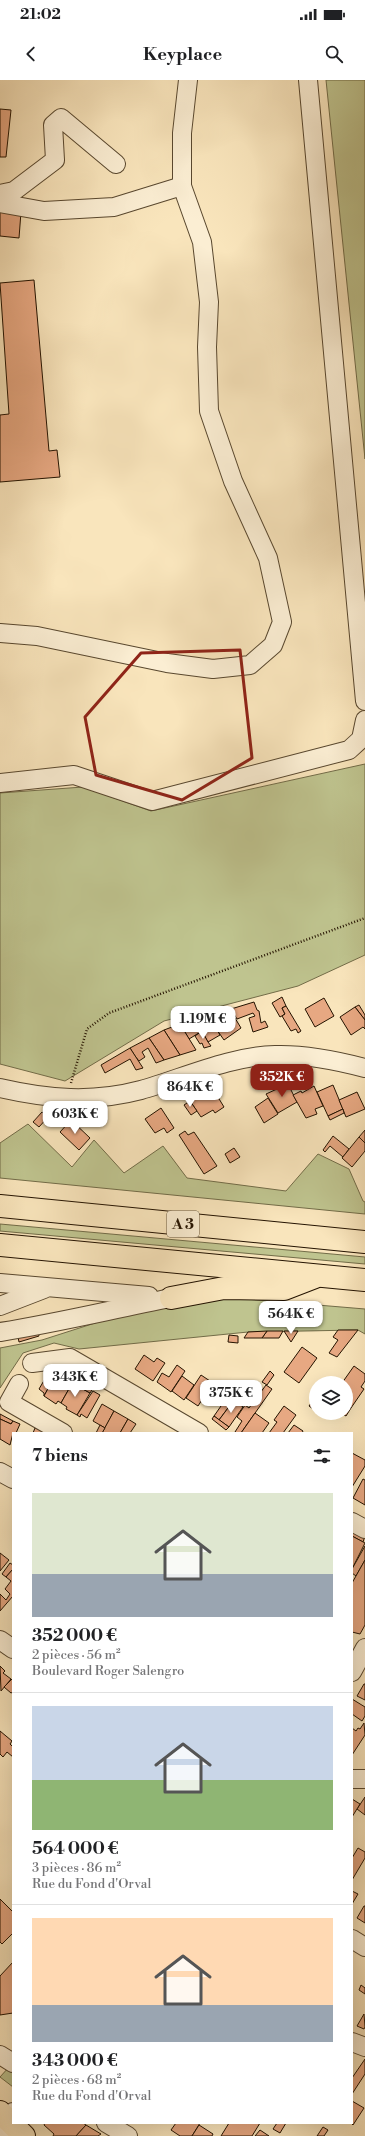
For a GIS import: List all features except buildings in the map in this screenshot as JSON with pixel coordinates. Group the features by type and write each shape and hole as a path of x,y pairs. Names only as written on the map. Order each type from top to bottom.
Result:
{"main road":[{"name":"A 3","path":"0,1206 365,1242"},
{"name":"A 3","path":"0,1245 365,1280"},
{"path":"171,1298 224,1288 284,1289 320,1275"},
{"path":"5,2119 24,2136"}],"street":[{"path":"0,633 37,636 167,663 213,669 250,665 274,645 282,622 268,558 233,481 209,411 207,347 209,302 202,242 182,186 182,133 188,80"},
{"path":"308,80 365,701"},
{"path":"0,194 14,191 55,160 53,125 61,118 116,164"},
{"path":"0,203 44,211 114,207 182,186"},
{"path":"0,783 74,775 152,801 349,750 361,739 365,720"},
{"path":"0,1088 40,1097 105,1097 139,1090 218,1066 274,1055 306,1056 365,1068"},
{"path":"0,1284 171,1298"},
{"path":"0,1306 47,1288"},
{"path":"0,1332 49,1324 90,1314 171,1298"},
{"path":"32,1363 70,1358 197,1432"},
{"path":"19,1384 9,1402 61,1432"},
{"path":"0,1472 12,1478"},
{"path":"353,1523 365,1529"},
{"path":"0,1640 12,1648"},
{"path":"353,1669 359,1652"},
{"path":"353,1779 365,1779"},
{"path":"353,1940 365,1946"},
{"path":"353,2042 365,2047"},
{"path":"0,2055 12,2062"},
{"path":"108,2124 128,2136"}],"path":[{"path":"67,1098 87,1029 109,1013 365,918"}],"highlighted area":[{"path":"240,650 252,758 182,800 96,775 85,717 141,653"}],"green space":[{"path":"326,80 365,80 365,459"},
{"path":"365,764 365,955 298,986 164,1021 65,1081 0,1064 0,793 83,787 151,811"},
{"path":"28,1124 72,1167 94,1140 124,1173 163,1146 187,1178 286,1191 318,1154 349,1169 363,1201 365,1202 365,1214 0,1178 0,1143"},
{"path":"0,1224 365,1257 365,1264 0,1231"},
{"path":"222,1297 365,1309 365,1334 358,1330 248,1332 79,1349 54,1343 23,1353 0,1388 0,1348 42,1340 117,1316"},
{"path":"9,2067 12,2068 12,2086 0,2077"}]}
